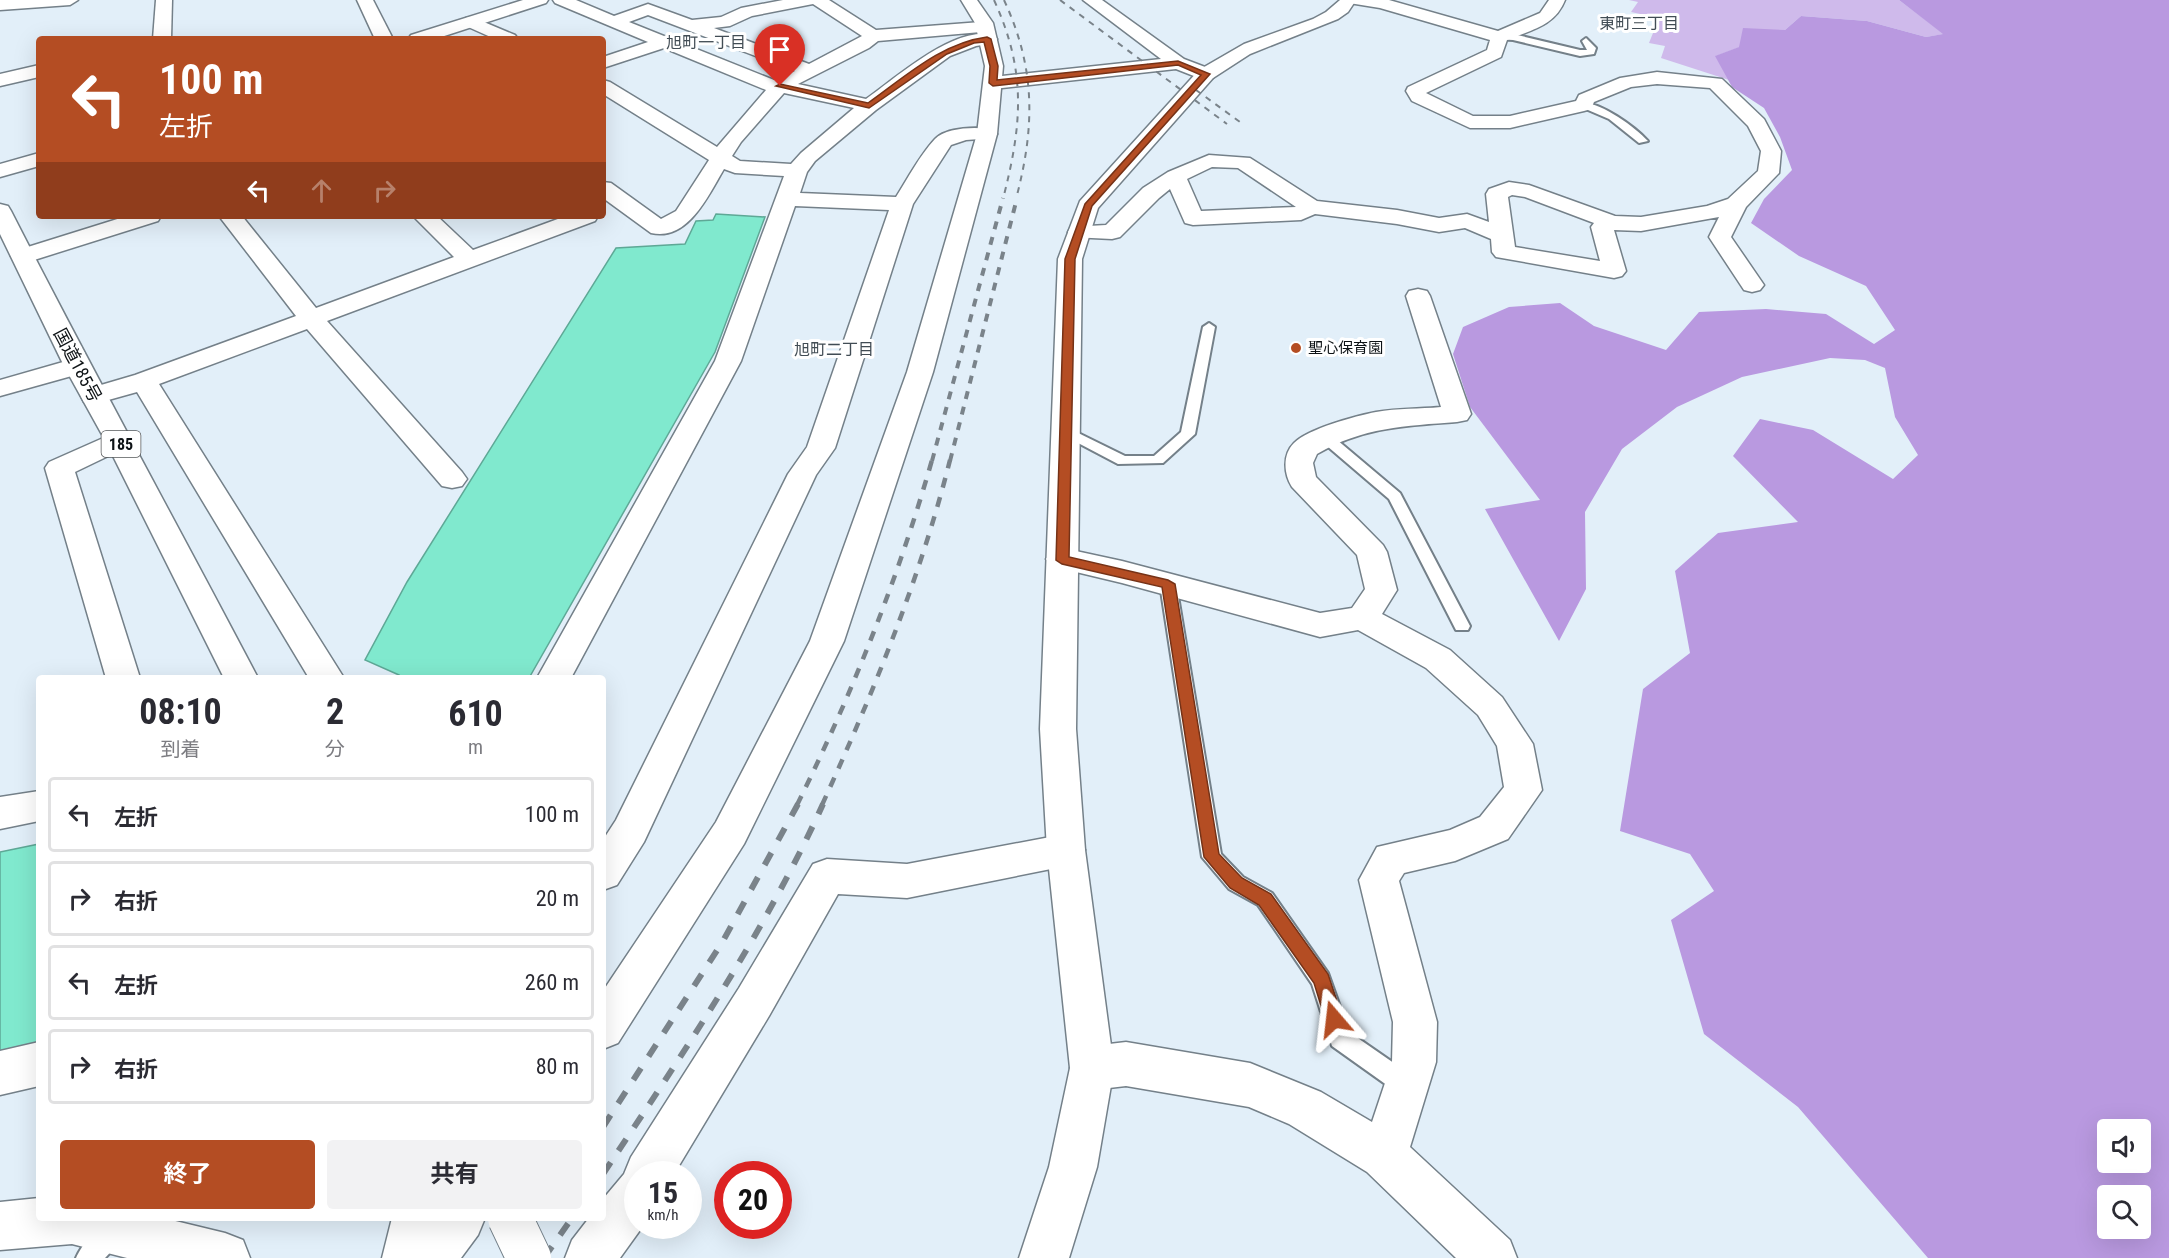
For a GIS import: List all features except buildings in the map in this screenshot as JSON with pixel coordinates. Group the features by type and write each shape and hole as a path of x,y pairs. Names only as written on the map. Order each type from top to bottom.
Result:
{"main road":[{"path":"0,5 70,0"},
{"path":"162,36 164,0"},
{"path":"365,0 383,36"},
{"path":"427,36 540,0"},
{"path":"561,0 770,85 869,106"},
{"path":"691,25 724,22 747,12 808,0"},
{"path":"818,0 873,36 986,33"},
{"path":"606,1023 730,833 827,641 920,372 987,134 994,66 986,33 969,0"},
{"path":"1091,0 1192,68"},
{"path":"993,83 1192,68 1222,62 1324,19 1338,11 1348,0"},
{"path":"1355,0 1384,2 1499,37 1546,17 1552,12 1557,0"},
{"path":"731,4 747,12"},
{"path":"613,22 648,9 810,71"},
{"path":"472,22 502,36"},
{"path":"556,675 728,361 796,171 808,157 869,106 944,52 973,41 986,33"},
{"path":"606,190 659,228 684,216 733,139 780,86 863,44 873,36"},
{"path":"1499,37 1495,53 1415,90 1419,97 1470,122 1510,122 1584,105 1586,99 1627,82 1657,78 1715,83 1757,123 1771,150 1768,173 1736,204 1720,237 1752,285"},
{"path":"606,62 662,43"},
{"path":"1044,1258 1073,1167 1092,1068 1066,850 1058,729 1070,259 1088,206 1192,68"},
{"path":"0,80 36,72"},
{"path":"606,88 735,167 796,171"},
{"path":"606,864 617,829 802,474 821,448 902,204 944,141 964,134 987,134"},
{"path":"0,171 36,160"},
{"path":"1079,232 1112,232 1151,193 1174,176 1209,161 1243,162 1311,207 1397,217 1439,225 1467,220 1502,235"},
{"path":"1174,176 1193,218 1301,213 1311,207"},
{"path":"1612,222 1602,227 1614,271 1504,252 1497,194 1509,189 1529,190 1612,222 1641,224 1711,212 1736,204"},
{"path":"786,198 902,204"},
{"path":"606,209 624,202"},
{"name":"国道185号","path":"0,211 77,366 118,440 239,675"},
{"path":"23,256 140,219"},
{"path":"232,219 312,319 452,479"},
{"path":"427,219 470,260"},
{"path":"94,396 144,381 579,219"},
{"path":"1362,618 1381,590 1372,552 1302,480 1299,463 1304,449 1325,437 1378,420 1457,414 1418,296"},
{"path":"0,388 77,366"},
{"path":"144,381 325,675"},
{"path":"118,440 59,468 122,675"},
{"path":"1062,560 1168,584 1320,625 1362,618 1438,659 1490,706 1515,744 1523,790 1494,828 1455,845 1391,859 1379,880 1415,1022 1414,1062 1384,1155"},
{"path":"0,813 36,807"},
{"path":"656,1161 754,1002 827,876 907,881 1066,850"},
{"path":"1092,1068 1126,1064 1250,1085 1305,1108 1384,1155 1492,1258"},
{"path":"0,1073 36,1065"},
{"path":"590,1258 624,1211"},
{"path":"0,1226 60,1221"},
{"path":"73,1221 101,1244 225,1258"},
{"path":"407,1258 415,1221"},
{"path":"431,1258 459,1221"},
{"path":"511,1221 529,1258"}],"lane":[{"path":"1499,37 1513,37 1580,53 1591,52 1592,48 1586,41"},
{"path":"1584,105 1612,117 1643,141"},
{"path":"1066,431 1123,461 1158,460 1188,434 1209,327"},
{"path":"1325,437 1395,496 1462,626"},
{"path":"1168,584 1212,857 1236,883 1265,899 1322,980 1340,1039 1407,1086"}],"shaded area":[{"path":"1629,0 1899,0 1944,34 1926,37 1867,21 1801,16 1785,30 1716,56 1729,80 1661,58 1665,46 1649,43 1659,18 1631,12 1638,2"},
{"path":"1899,0 2169,0 2169,1258 1928,1258 1798,1107 1704,1034 1671,920 1714,891 1690,854 1620,831 1643,689 1690,653 1675,571 1718,533 1798,522 1733,456 1760,419 1813,430 1893,479 1918,455 1895,417 1885,368 1865,360 1830,358 1742,377 1677,407 1622,449 1585,512 1586,589 1559,641 1485,509 1540,500 1470,407 1453,354 1463,327 1509,307 1560,303 1594,326 1666,350 1699,312 1766,309 1826,314 1874,344 1895,330 1866,286 1799,256 1751,223 1764,199 1792,170 1780,137 1764,108 1732,87 1715,56 1739,47 1743,28 1785,30 1801,16 1867,21 1926,37 1943,34"},
{"path":"716,214 765,217 715,352 531,675 399,675 365,660 407,582 616,248 685,244 696,221 713,220"},
{"path":"36,845 36,1043 0,1051 0,852"}],"railway":[{"path":"994,0 1012,51 1018,99 1014,147 1003,199"},
{"path":"1004,0 1022,50 1029,98 1027,147 1016,199"},
{"path":"1060,0 1227,124"},
{"path":"1196,90 1240,122"},
{"path":"932,461 1003,198"},
{"path":"950,461 1017,198"},
{"path":"797,805 837,721 872,636 889,592 932,460"},
{"path":"822,805 859,721 910,592 950,460"},
{"path":"606,1122 723,941 798,804"},
{"path":"606,1169 692,1039 748,947 775,900 823,804"},
{"path":"510,1258 537,1221"},
{"path":"544,1258 570,1221"}],"place":[{"name":"聖心保育園","path":"1296,348"}],"district":[{"name":"東町三丁目","path":"1639,23"},
{"name":"旭町一丁目","path":"706,42"},
{"name":"旭町二丁目","path":"834,349"}],"route":[{"path":"780,86 869,106 944,52 973,41 987,39 994,66 993,83 1178,63 1206,74 1088,206 1070,259 1062,560 1168,584 1212,857 1236,883 1265,899 1322,980 1334,1019"}]}
